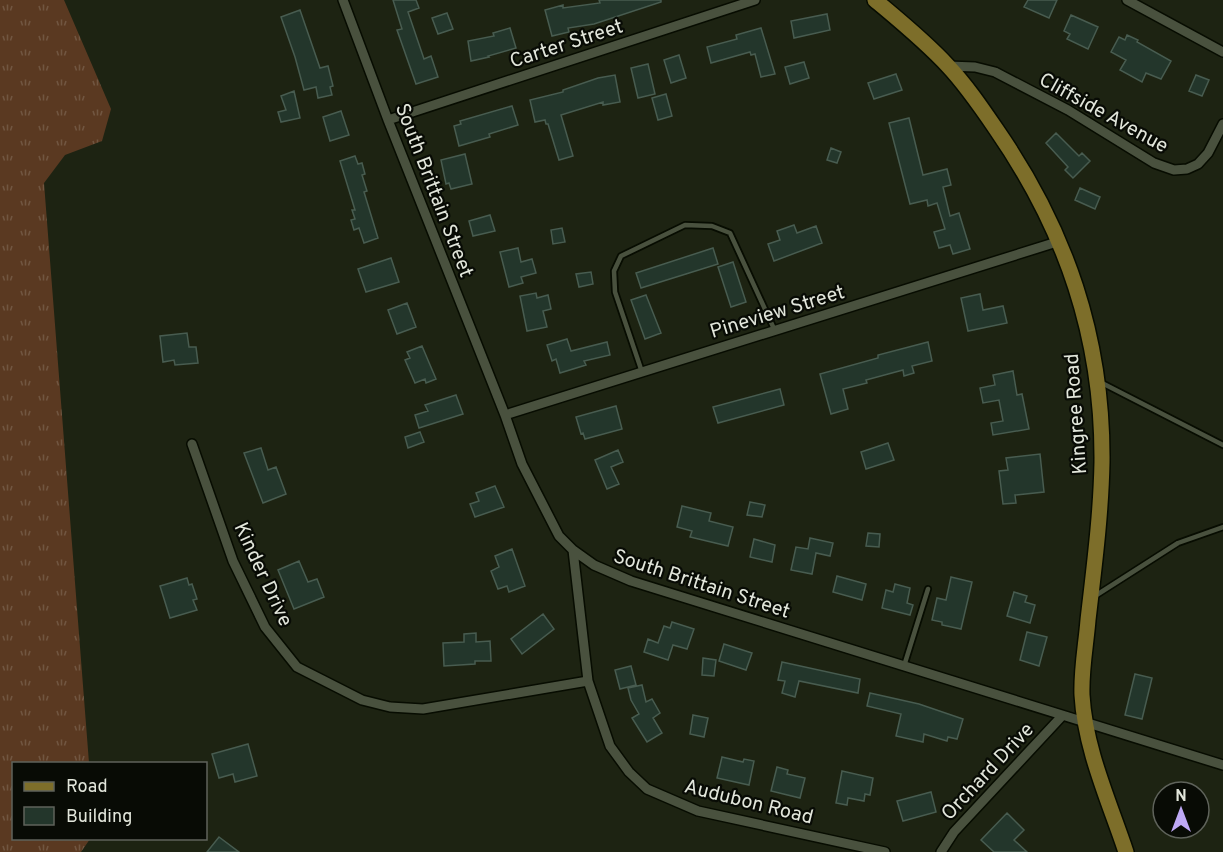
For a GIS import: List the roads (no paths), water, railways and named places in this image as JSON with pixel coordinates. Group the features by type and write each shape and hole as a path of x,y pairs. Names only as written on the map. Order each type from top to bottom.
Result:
{"main road":[{"name":"Kingree Road","path":"875,0 948,66 984,111 1031,182 1060,241 1080,299 1097,381 1102,461 1082,694 1090,748 1126,852"}],"street":[{"name":"South Brittain Street","path":"343,0 522,464 559,536 573,550 594,565 631,581 1223,765"},
{"name":"Carter Street","path":"388,120 754,0"},
{"path":"1127,0 1223,52"},
{"name":"Cliffside Avenue","path":"948,66 975,67 995,72 1068,110 1154,163 1174,170 1187,169 1198,164 1208,153 1223,124"},
{"name":"Pineview Street","path":"505,415 1060,241"},
{"name":"Kinder Drive","path":"192,444 238,570 265,627 297,667 362,700 390,707 423,709 588,681"},
{"name":"Audubon Road","path":"573,550 588,681 610,746 629,772 647,789 699,811 885,852"},
{"name":"Orchard Drive","path":"941,852 954,832 1062,716"}],"lane":[{"path":"642,372 615,292 614,272 621,256 685,225 712,226 730,233 775,331"},
{"path":"1097,381 1223,444"},
{"path":"1091,599 1178,543 1223,527"},
{"path":"904,666 928,589"}]}
